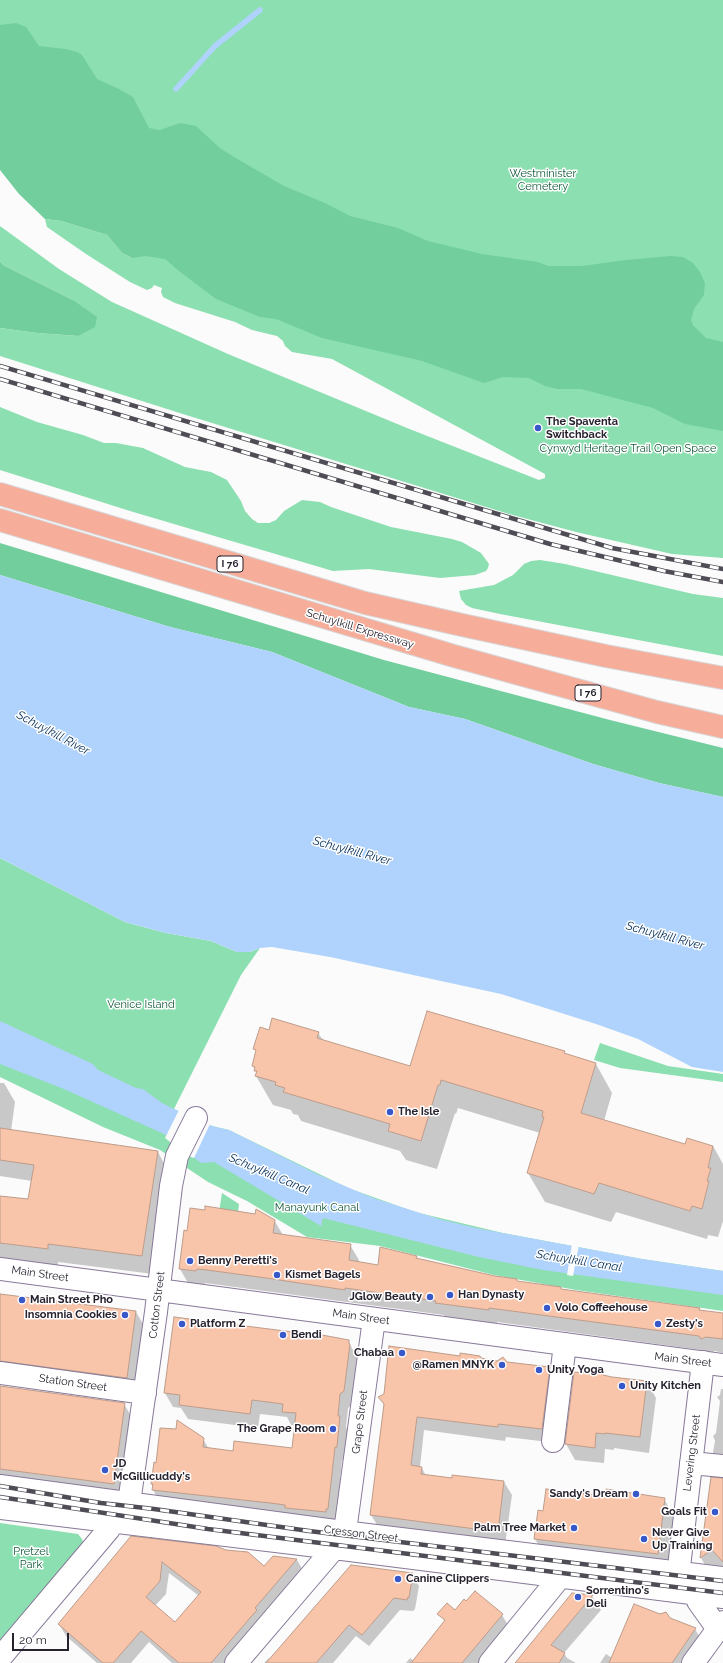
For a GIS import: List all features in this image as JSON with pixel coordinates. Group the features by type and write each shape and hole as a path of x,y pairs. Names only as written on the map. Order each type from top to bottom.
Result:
{"highway":[{"name":"I 76","path":"0,494 365,603 606,656 723,678"},
{"name":"Schuylkill Expressway","path":"0,520 454,656 627,704 723,727"}],"street":[{"name":"Cotton Street","path":"130,1496 145,1393 171,1186 180,1151 196,1118"},
{"name":"Main Street","path":"0,1269 713,1364"},
{"name":"Grape Street","path":"347,1521 374,1319"},
{"path":"553,1441 565,1344"},
{"name":"Levering Street","path":"679,1567 691,1462 713,1364"},
{"name":"Station Street","path":"0,1373 145,1393"},
{"path":"691,1462 723,1466"},
{"name":"Cresson Street","path":"0,1486 343,1532 723,1578"},
{"name":"Cresson Street","path":"0,1508 723,1597"},
{"path":"0,1658 109,1529"},
{"path":"236,1663 330,1553"},
{"path":"490,1663 556,1582"},
{"path":"698,1601 721,1625 698,1661"}],"green space":[{"name":"Westminister Cemetery","path":"0,0 723,0 723,558 672,554 576,532 509,514 186,415 0,356 0,328 78,336 73,300 3,265 0,261 0,226 59,269 112,302 228,354 407,428 539,480 545,478 545,474 332,359 292,352 277,336 252,330 235,322 175,303 163,297 161,292 162,288 154,285 152,288 147,290 130,282 47,227 45,219 61,221 107,235 122,253 132,258 0,63"},
{"path":"16,23 26,27 39,46 66,49 82,55 97,79 133,97 149,128 160,130 180,123 196,126 220,148 234,157 284,186 325,203 350,216 398,228 428,241 482,254 538,262 548,266 582,266 626,260 671,256 683,257 693,263 700,272 705,283 704,295 694,309 691,320 693,325 706,338 723,342 723,431 685,424 653,408 581,389 557,389 545,386 529,378 503,377 484,383 422,361 322,338 276,319 260,317 216,299 165,259 145,256 132,258 122,253 107,235 61,221 45,219 19,194 0,170 0,25"},
{"path":"0,261 3,265 73,300 97,317 95,327 78,336 0,328"},
{"path":"0,407 37,422 83,435 104,443 116,443 143,448 185,467 211,472 227,480 241,501 245,511 258,523 269,523 276,520 284,511 302,500 320,502 391,527 462,542 481,553 489,564 488,568 486,571 475,575 440,578 369,569 333,571 130,511 0,470"},
{"path":"0,543 384,660 610,720 723,748 723,797 659,783 593,764 465,719 409,707 272,652 170,627 0,575"},
{"path":"540,560 565,564 693,594 723,598 723,656 472,608 466,605 461,599 459,591 494,585 513,575 524,564 531,561"},
{"name":"Venice Island","path":"0,858 125,922 166,933 211,941 237,952 250,952 260,948 241,975 174,1109 212,1126 229,1130 348,1188 415,1212 503,1233 642,1259 723,1271 723,1311 576,1290 494,1275 380,1246 307,1237 247,1201 208,1182 160,1150 103,1127 0,1077"},
{"path":"600,1043 668,1066 723,1074 723,1082 620,1068 594,1060"},
{"path":"222,1193 239,1204 238,1212 216,1232"},
{"name":"Pretzel Park","path":"0,1523 78,1534 83,1542 0,1642"}],"water":[{"name":"Schuylkill River","path":"0,575 170,627 272,652 409,707 465,719 593,764 659,783 723,797 723,1072 692,1067 638,1039 501,994 330,957 272,947 260,948 250,952 237,952 211,941 166,933 125,922 0,858"},
{"name":"Manayunk Canal","path":"0,1021 93,1064 98,1070 136,1088 143,1089 162,1103 174,1109 212,1126 229,1130 319,1175 373,1198 439,1219 476,1228 642,1259 723,1271 723,1295 543,1270 479,1257 323,1218 321,1226 214,1162 201,1163 164,1134 64,1089 0,1064"}],"pier":[{"path":"179,1110 210,1124 194,1158 188,1156 165,1138"},
{"path":"572,1244 579,1245 573,1276 567,1275"}],"building":[{"name":"The Isle","path":"427,1011 565,1051 564,1053 596,1063 581,1113 685,1144 687,1138 713,1146 708,1168 711,1168 707,1181 709,1181 702,1209 692,1206 690,1211 599,1183 594,1194 527,1173 544,1117 542,1117 543,1111 441,1080 440,1085 438,1085 421,1141 388,1131 390,1124 283,1092 285,1088 275,1085 276,1082 255,1076 257,1071 254,1071 255,1067 252,1066 256,1050 253,1049 260,1027 269,1030 272,1018 319,1032 317,1038 410,1066"},
{"path":"0,1128 158,1151 142,1256 48,1244 48,1249 0,1243 0,1196 28,1199 34,1165 0,1160"},
{"path":"205,1206 255,1214 256,1209 275,1220 273,1233 351,1244 349,1260 378,1265 380,1247 417,1256 416,1258 495,1276 517,1279 517,1281 561,1287 561,1289 700,1308 699,1310 723,1313 723,1339 706,1337 701,1339 699,1336 489,1308 489,1310 435,1303 436,1301 345,1288 345,1290 207,1270 197,1269 196,1271 179,1269 184,1230 187,1231 190,1208 205,1210"},
{"path":"0,1294 136,1311 127,1378 0,1361"},
{"path":"174,1317 293,1332 298,1330 302,1334 322,1335 349,1340 350,1344 344,1391 340,1394 338,1416 340,1416 337,1447 335,1447 328,1509 326,1509 326,1512 285,1508 285,1505 270,1503 152,1490 153,1484 151,1484 154,1462 156,1463 160,1428 176,1429 177,1420 204,1438 203,1447 233,1451 234,1441 292,1448 296,1413 282,1412 283,1404 252,1400 250,1414 179,1405 180,1395 164,1393"},
{"path":"389,1346 460,1356 460,1353 480,1356 481,1358 497,1361 503,1357 507,1362 550,1367 542,1429 498,1424 498,1427 417,1417 411,1465 422,1467 421,1474 452,1478 452,1475 504,1481 498,1532 370,1515 384,1404 378,1397 384,1394"},
{"path":"586,1370 604,1372 603,1375 612,1377 647,1381 640,1437 596,1433 595,1448 565,1444 574,1372 586,1373"},
{"path":"0,1386 125,1403 114,1484 0,1469"},
{"path":"711,1477 723,1478 723,1562 712,1550 700,1558"},
{"path":"546,1489 605,1496 606,1489 665,1498 658,1554 534,1539 538,1510 543,1511"},
{"path":"131,1536 216,1546 226,1550 248,1552 264,1566 273,1556 297,1559 255,1608 257,1610 211,1663 179,1663 141,1631 113,1663 103,1663 58,1624","holes":["162,1562 201,1592 175,1622 146,1597 160,1581"]},
{"path":"351,1565 413,1573 409,1598 408,1597 407,1600 394,1598 362,1635 349,1625 316,1663 266,1663"},
{"path":"475,1591 503,1614 462,1663 411,1663 445,1620 437,1614 447,1603 455,1610 464,1599 466,1601"},
{"path":"572,1593 593,1595 551,1645 565,1653 559,1663 515,1663"},
{"path":"634,1604 660,1614 666,1612 670,1618 696,1628 672,1663 609,1663"}],"waterway":[{"path":"176,89 215,46 260,10"}],"railway":[{"path":"0,366 612,548 723,569"},
{"path":"0,379 550,544 664,571 723,582"},
{"path":"0,1486 101,1503 309,1531 723,1581"},
{"path":"0,1497 208,1529 723,1593"}],"place":[{"name":"The Spaventa Switchback","path":"538,428"},
{"name":"The Isle","path":"390,1112"},
{"name":"Benny Peretti's","path":"190,1261"},
{"name":"Kismet Bagels","path":"277,1275"},
{"name":"Han Dynasty","path":"450,1295"},
{"name":"JGlow Beauty","path":"430,1297"},
{"name":"Main Street Pho","path":"22,1300"},
{"name":"Volo Coffeehouse","path":"547,1308"},
{"name":"Insomnia Cookies","path":"125,1315"},
{"name":"Platform Z","path":"182,1324"},
{"name":"Zesty's","path":"658,1324"},
{"name":"Bendi","path":"283,1335"},
{"name":"Chabaa","path":"402,1353"},
{"name":"@Ramen MNYK","path":"502,1365"},
{"name":"Unity Yoga","path":"539,1370"},
{"name":"Unity Kitchen","path":"622,1386"},
{"name":"The Grape Room","path":"333,1429"},
{"name":"JD McGillicuddy's","path":"105,1470"},
{"name":"Sandy's Dream","path":"636,1494"},
{"name":"Goals Fit","path":"715,1512"},
{"name":"Palm Tree Market","path":"574,1528"},
{"name":"Never Give Up Training","path":"644,1539"},
{"name":"Canine Clippers","path":"398,1579"},
{"name":"Sorrentino's Deli","path":"578,1597"}],"park label":[{"name":"Cynwyd Heritage Trail Open Space","path":"628,449"}],"water label":[{"name":"Schuylkill Canal","path":"269,1174"},
{"name":"Schuylkill Canal","path":"579,1261"}]}
